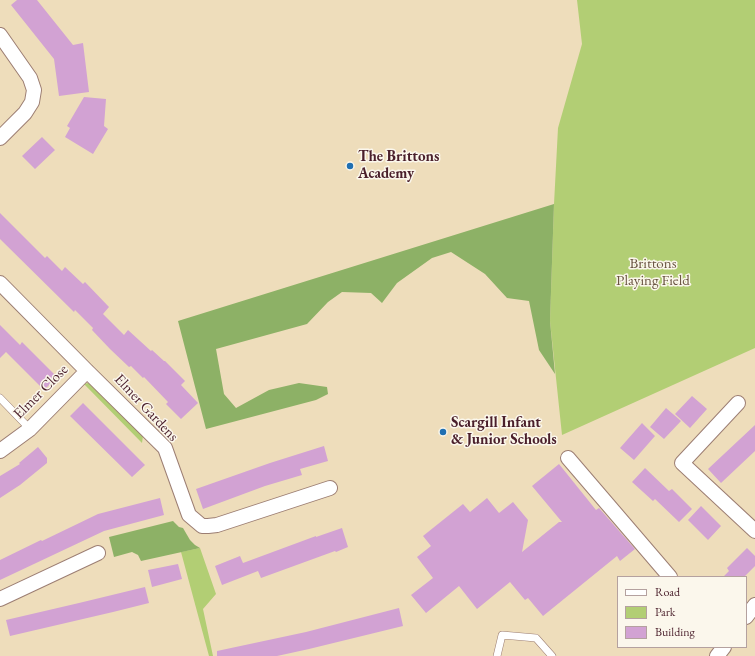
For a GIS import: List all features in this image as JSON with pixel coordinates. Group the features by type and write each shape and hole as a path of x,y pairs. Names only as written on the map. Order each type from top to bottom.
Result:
{"street":[{"path":"0,35 30,78 34,90 32,102 25,113 0,138"},
{"name":"Elmer Gardens","path":"0,283 165,448 189,515 202,526 217,525 330,488"},
{"name":"Elmer Close","path":"0,451 30,429 87,371"},
{"path":"738,404 682,463 755,531"},
{"path":"568,458 669,576"},
{"path":"0,599 98,553"},
{"path":"717,656 723,648"}],"lane":[{"path":"0,398 30,429"},
{"path":"497,656 502,635 536,638 552,656"}],"green space":[{"name":"Brittons Playing Field","path":"577,0 755,0 755,348 562,435 550,321 554,204 558,128 582,44"},
{"path":"554,204 550,321 555,374 539,350 529,301 507,298 485,274 451,252 432,258 397,283 382,303 371,293 342,292 328,302 307,324 216,349 224,394 236,408 269,390 299,383 327,387 328,394 316,400 206,429 178,321"},
{"path":"88,383 94,386 143,436 142,443 84,384"},
{"path":"173,521 179,527 183,528 190,540 200,548 141,561 138,555 132,552 114,557 109,537"},
{"path":"200,548 216,594 203,609 213,656 209,656 181,552"}],"building":[{"path":"17,0 37,0 73,45 83,43 89,92 59,96 54,59 11,5"},
{"path":"84,97 106,99 104,126 108,129 93,154 65,137 70,128 67,126"},
{"path":"42,137 55,150 35,169 22,156"},
{"path":"0,213 45,258 47,256 62,271 65,267 83,284 85,282 109,307 103,314 124,335 128,330 151,351 152,350 165,361 185,381 181,385 198,403 181,419 166,404 168,402 144,377 143,378 131,366 129,367 110,349 92,330 93,328 75,310 74,312 0,239"},
{"path":"0,325 20,345 22,342 57,377 44,390 6,352 0,358"},
{"path":"692,396 707,409 690,428 675,414"},
{"path":"83,403 145,465 132,477 70,416"},
{"path":"666,408 681,421 664,439 650,427"},
{"path":"642,423 655,436 634,460 620,448"},
{"path":"755,425 755,451 721,483 708,469"},
{"path":"324,446 328,461 300,469 302,475 265,486 203,509 196,489"},
{"path":"38,447 47,458 47,463 20,485 0,498 0,476 20,464 19,463"},
{"path":"559,464 596,510 599,508 635,549 620,561 617,556 543,616 528,598 525,600 510,582 477,609 459,586 426,613 411,595 433,578 417,557 431,546 423,536 463,504 470,512 487,498 499,513 513,502 528,520 522,552 559,522 562,522 532,486"},
{"path":"645,468 669,491 672,489 692,509 679,522 655,499 653,501 632,482"},
{"path":"160,498 164,515 104,531 0,580 0,560 98,514"},
{"path":"701,506 721,526 708,540 688,520"},
{"path":"342,528 348,547 261,578 258,571 222,585 215,566 240,556 243,563"},
{"path":"747,548 755,556 755,566 745,576 724,576 729,571 727,568"},
{"path":"178,564 182,579 152,587 148,570"},
{"path":"145,587 149,603 10,636 6,620"},
{"path":"399,608 403,626 277,656 217,656 217,651 306,632"}],"place":[{"name":"The Brittons Academy","path":"350,166"},
{"name":"Scargill Infant & Junior Schools","path":"443,432"}]}
